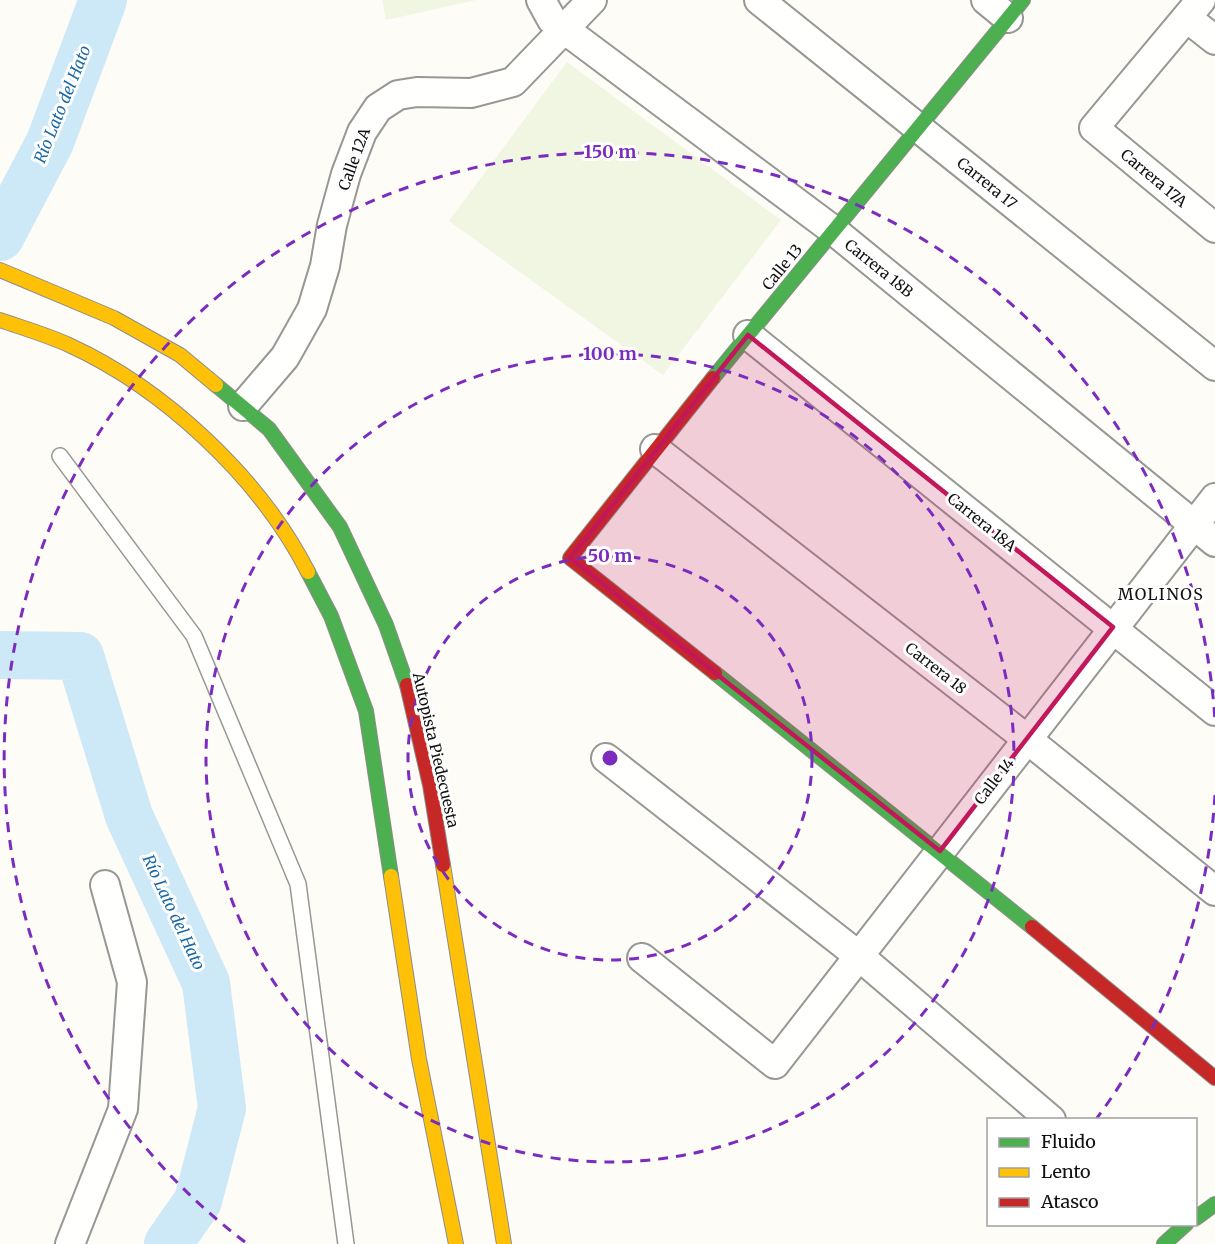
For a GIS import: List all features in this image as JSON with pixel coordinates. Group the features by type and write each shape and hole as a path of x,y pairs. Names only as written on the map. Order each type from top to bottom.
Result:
{"main road":[{"name":"Calle 13","path":"940,851 570,558 655,449 1015,9"},
{"name":"Autopista Piedecuesta","path":"0,270 55,291 114,318 180,355 269,429 340,527 386,625 408,688 430,785 504,1244"},
{"path":"2,321 69,345 137,383 207,440 260,498 302,560 331,616 366,711 419,1059 456,1244"},
{"path":"940,851 1215,1078"},
{"path":"1197,1216 1215,1204"}],"street":[{"name":"Carrera 18B","path":"541,0 552,20 833,230 1204,533"},
{"name":"Calle 12A","path":"243,406 285,357 312,309 325,266 332,225 346,174 362,132 378,108 398,95 417,92 471,93 513,82 592,0"},
{"name":"Carrera 17","path":"759,0 1215,366"},
{"path":"986,0 1015,9"},
{"path":"1194,9 1215,40"},
{"name":"Carrera 17A","path":"1194,9 1094,128 1215,228"},
{"name":"Carrera 18A","path":"748,335 1215,711"},
{"name":"Carrera 18","path":"655,449 1027,739 1215,891"},
{"name":"Calle 14","path":"642,958 775,1064 1113,627 1204,533 1215,498"},
{"path":"606,758 859,956 1050,1118"},
{"path":"70,1244 123,1109 132,982 105,885"}],"lane":[{"path":"60,456 194,636 298,884 346,1244"}],"highlighted area":[{"path":"748,335 1113,627 940,851 570,558"}],"green space":[{"path":"382,0 476,0 386,20"},
{"path":"567,62 781,220 663,375 449,221"}],"waterway":[{"name":"Río Lato del Hato","path":"0,237 50,142 103,0"},
{"name":"Río Lato del Hato","path":"0,655 80,656 129,816 206,983 222,1108 198,1201 168,1244"}],"traffic: fast":[{"path":"713,378 1023,0"},
{"path":"216,385 269,429 340,527 386,625 407,685"},
{"path":"308,572 331,616 366,711 391,876"},
{"path":"715,673 1032,927"},
{"path":"1197,1217 1215,1204"},
{"path":"1164,1244 1184,1226"}],"traffic: slow":[{"path":"0,270 114,318 180,355 216,385"},
{"path":"0,320 69,345 105,364 174,411 237,470 288,537 308,572"},
{"path":"443,865 504,1244"},
{"path":"391,876 419,1059 456,1244"}],"traffic: jam":[{"path":"713,378 570,558 715,673"},
{"path":"407,685 430,785 443,865"},
{"path":"1032,927 1215,1078"}],"district":[{"name":"MOLINOS","path":"1161,594"}]}
